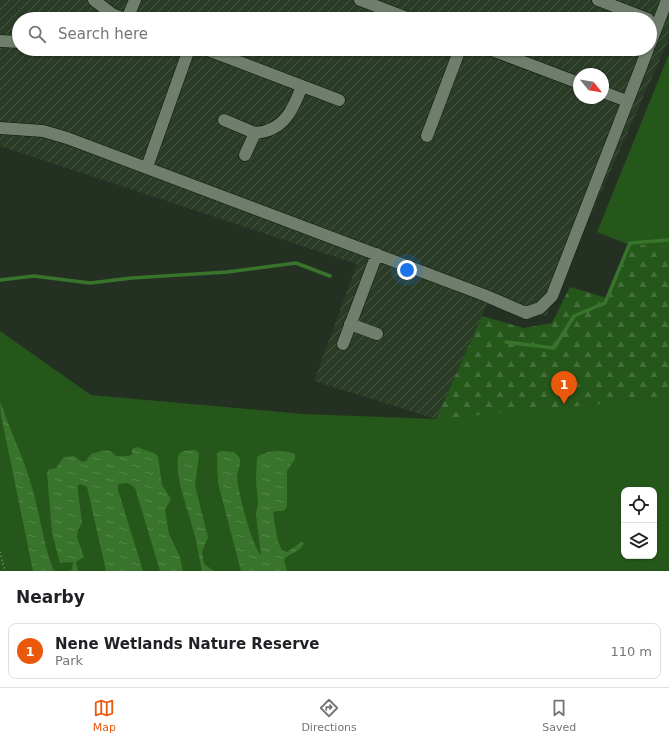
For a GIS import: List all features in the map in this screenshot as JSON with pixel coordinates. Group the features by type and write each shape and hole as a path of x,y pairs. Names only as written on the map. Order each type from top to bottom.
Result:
{"lane":[{"path":"94,0 109,12"},
{"path":"129,12 134,0"},
{"path":"360,0 392,12"},
{"path":"598,0 630,12"},
{"path":"657,13 667,0"},
{"path":"0,41 12,42"},
{"path":"147,168 187,56"},
{"path":"223,56 339,100"},
{"path":"427,136 457,56"},
{"path":"508,56 573,81"},
{"path":"0,128 43,131 147,168 377,254 526,313 540,308 552,296 645,56"},
{"path":"224,120 254,133 273,129 287,119 294,108 302,86"},
{"path":"609,94 628,101"},
{"path":"245,155 254,133"},
{"path":"343,344 377,254"},
{"path":"350,324 377,334"}],"path":[{"path":"0,552 5,571"}],"shaded area":[{"path":"0,0 669,0 669,39 546,316 490,298 436,419 314,381 357,264 0,146"}],"green space":[{"path":"669,54 669,571 0,571 0,331 91,395 303,414 436,419 607,299 630,245 597,232"},
{"path":"630,244 669,247 669,398 436,419 482,316 524,328 552,323 570,287 607,298"}],"water":[{"path":"0,401 30,479 47,551 54,571 33,571 1,415"},
{"path":"137,447 156,454 158,457 162,485 171,499 165,510 169,534 180,557 183,571 160,571 135,488 128,483 118,484 118,490 143,571 106,571 87,487 80,484 78,486 78,491 82,523 78,530 77,537 84,557 76,562 78,571 69,571 72,570 73,562 60,563 52,533 47,473 49,469 56,468 64,457 74,456 82,462 86,461 91,454 105,450 110,451 116,456 129,456 132,454 132,449"},
{"path":"183,451 197,451 199,454 195,486 208,537 202,552 204,564 214,571 202,571 194,534 179,481 179,454"},
{"path":"222,451 234,452 240,459 237,478 240,494 250,531 257,550 261,555 256,514 258,504 256,480 257,457 265,453 276,451 286,451 295,454 295,459 287,471 287,507 283,511 276,511 273,513 278,542 282,550 287,552 301,542 304,543 302,547 286,557 284,560 287,571 241,571 218,483 217,453"}],"waterway":[{"path":"506,342 554,348 574,316 605,303 630,243 669,240"},
{"path":"0,280 34,276 90,283 132,278 227,272 296,263 330,276"}],"place":[{"name":"Nene Wetlands Nature Reserve","path":"564,404"}]}
